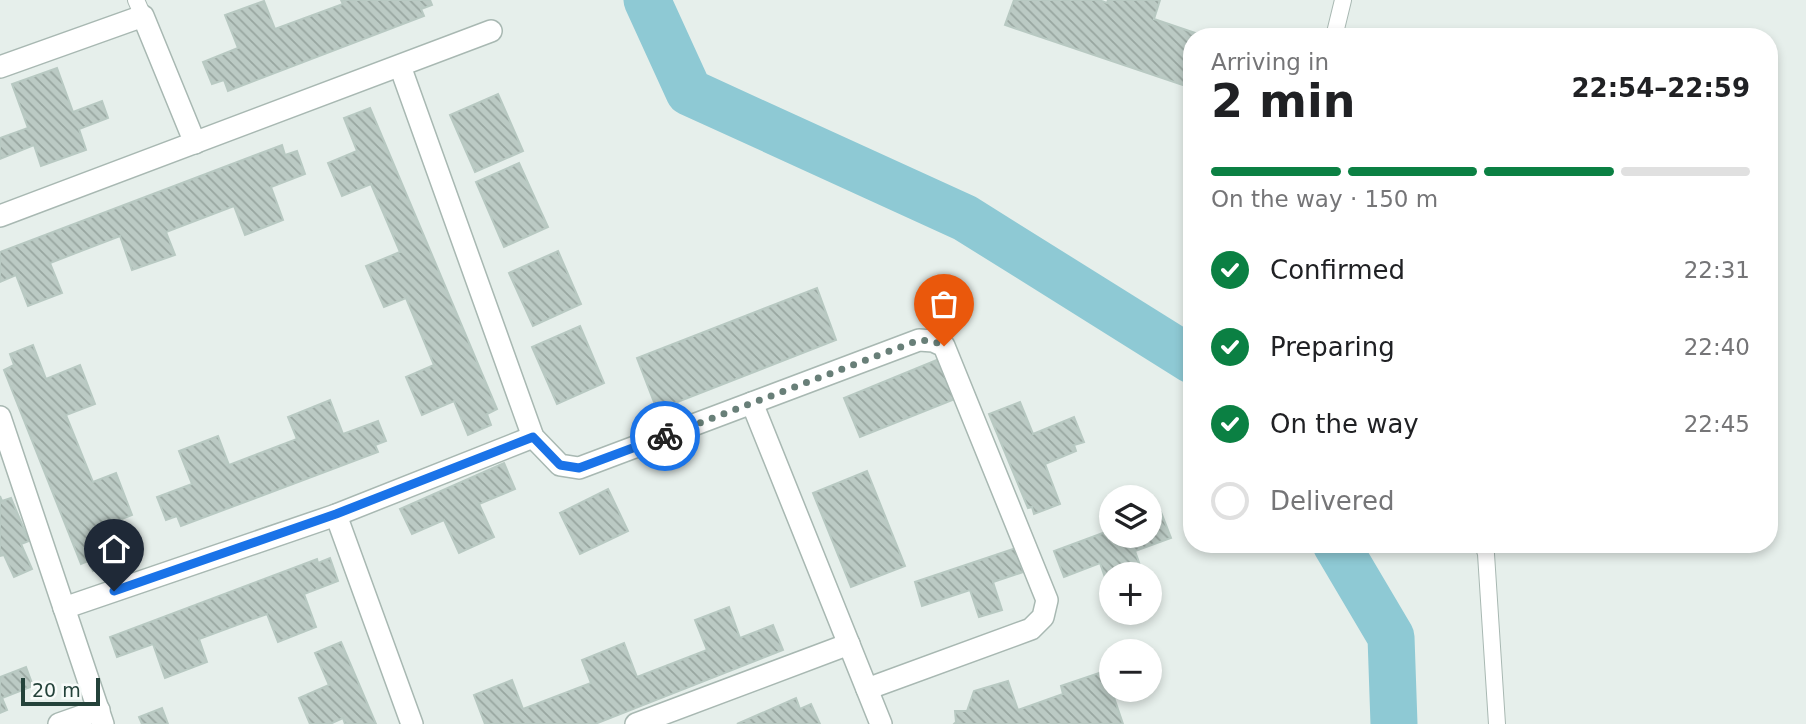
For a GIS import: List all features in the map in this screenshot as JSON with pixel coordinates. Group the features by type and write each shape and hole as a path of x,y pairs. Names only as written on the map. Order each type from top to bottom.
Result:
{"street":[{"path":"0,67 139,8 195,143"},
{"path":"0,216 491,32"},
{"path":"400,66 533,437 560,465 579,468 919,340 933,341 944,346 1047,600 1043,617 1031,629 867,689"},
{"path":"752,403 881,724"},
{"path":"0,417 101,717 59,724"},
{"path":"64,608 336,514 533,437"},
{"path":"336,514 412,724"},
{"path":"636,724 849,644"}],"lane":[{"path":"1336,28 1343,0"},
{"path":"1486,553 1497,724"}],"building":[{"path":"341,0 430,0 432,5 421,9 424,16 228,91 224,80 212,84 203,62 238,48 225,15 264,1 275,29 343,4"},
{"path":"1014,0 1099,0 1107,3 1108,0 1160,0 1154,19 1183,29 1183,85 1005,25"},
{"path":"57,68 73,112 102,101 108,118 79,129 86,150 41,166 34,145 0,159 0,138 28,128 12,84"},
{"path":"498,94 523,151 475,172 450,115"},
{"path":"370,108 497,409 487,414 491,425 468,435 454,401 422,415 406,377 434,365 406,298 384,307 366,266 400,252 371,184 342,196 328,163 357,151 344,118"},
{"path":"282,145 285,155 297,151 305,174 271,187 283,220 245,235 234,206 166,232 175,255 132,270 120,236 50,263 62,293 28,306 16,275 0,282 0,252"},
{"path":"519,163 548,227 504,247 476,182"},
{"path":"558,251 581,304 533,326 509,273"},
{"path":"817,288 836,340 657,410 637,358"},
{"path":"580,326 604,383 557,404 532,347"},
{"path":"33,345 46,379 80,365 95,404 66,415 93,482 116,473 132,515 99,528 113,563 93,571 88,561 81,564 4,370 14,365 10,354"},
{"path":"939,359 955,399 860,437 844,398"},
{"path":"330,400 343,434 378,421 386,441 375,445 378,452 181,526 177,516 166,520 157,497 192,484 179,451 218,436 229,465 297,439 288,417"},
{"path":"1020,402 1033,434 1074,417 1084,442 1074,445 1076,451 1045,464 1060,504 1034,514 1032,507 1028,508 989,414"},
{"path":"504,463 515,489 479,504 494,537 459,553 444,520 412,534 400,509"},
{"path":"867,471 905,566 851,587 813,493"},
{"path":"608,489 628,531 580,554 560,513"},
{"path":"0,496 2,501 11,498 29,541 21,544 32,569 14,577 4,555 0,556"},
{"path":"1162,515 1171,538 1162,541"},
{"path":"1099,534 1099,548 1143,548 1135,551 1139,562 1099,562 1064,577 1054,551"},
{"path":"1016,548 1023,572 993,582 1002,610 979,617 970,590 922,606 915,582"},
{"path":"330,558 338,581 304,594 316,627 278,642 267,614 199,639 207,662 165,678 153,644 117,657 110,637 317,559 318,563"},
{"path":"729,607 740,638 773,625 783,650 595,724 485,724 474,695 512,680 523,709 591,683 582,660 624,643 637,677 707,650 695,620"},
{"path":"341,642 376,724 345,724 343,718 330,724 310,724 299,698 329,685 315,653"},
{"path":"26,667 33,686 2,698 7,710 0,713 0,677"},
{"path":"1099,673 1099,702 1116,702 1123,724 954,724 955,711 967,711 974,691 1008,681 1018,710 1063,694 1061,686"},
{"path":"796,698 800,709 811,704 820,724 737,724"},
{"path":"162,708 168,724 142,724 139,717"}],"waterway":[{"path":"647,0 689,92 965,218 1183,354"},
{"path":"1341,553 1391,637 1394,724"}],"way so far":[{"path":"665,436 919,340 933,341 944,346"}],"route":[{"path":"114,591 336,514 533,437 560,465 579,468 665,436"}]}
